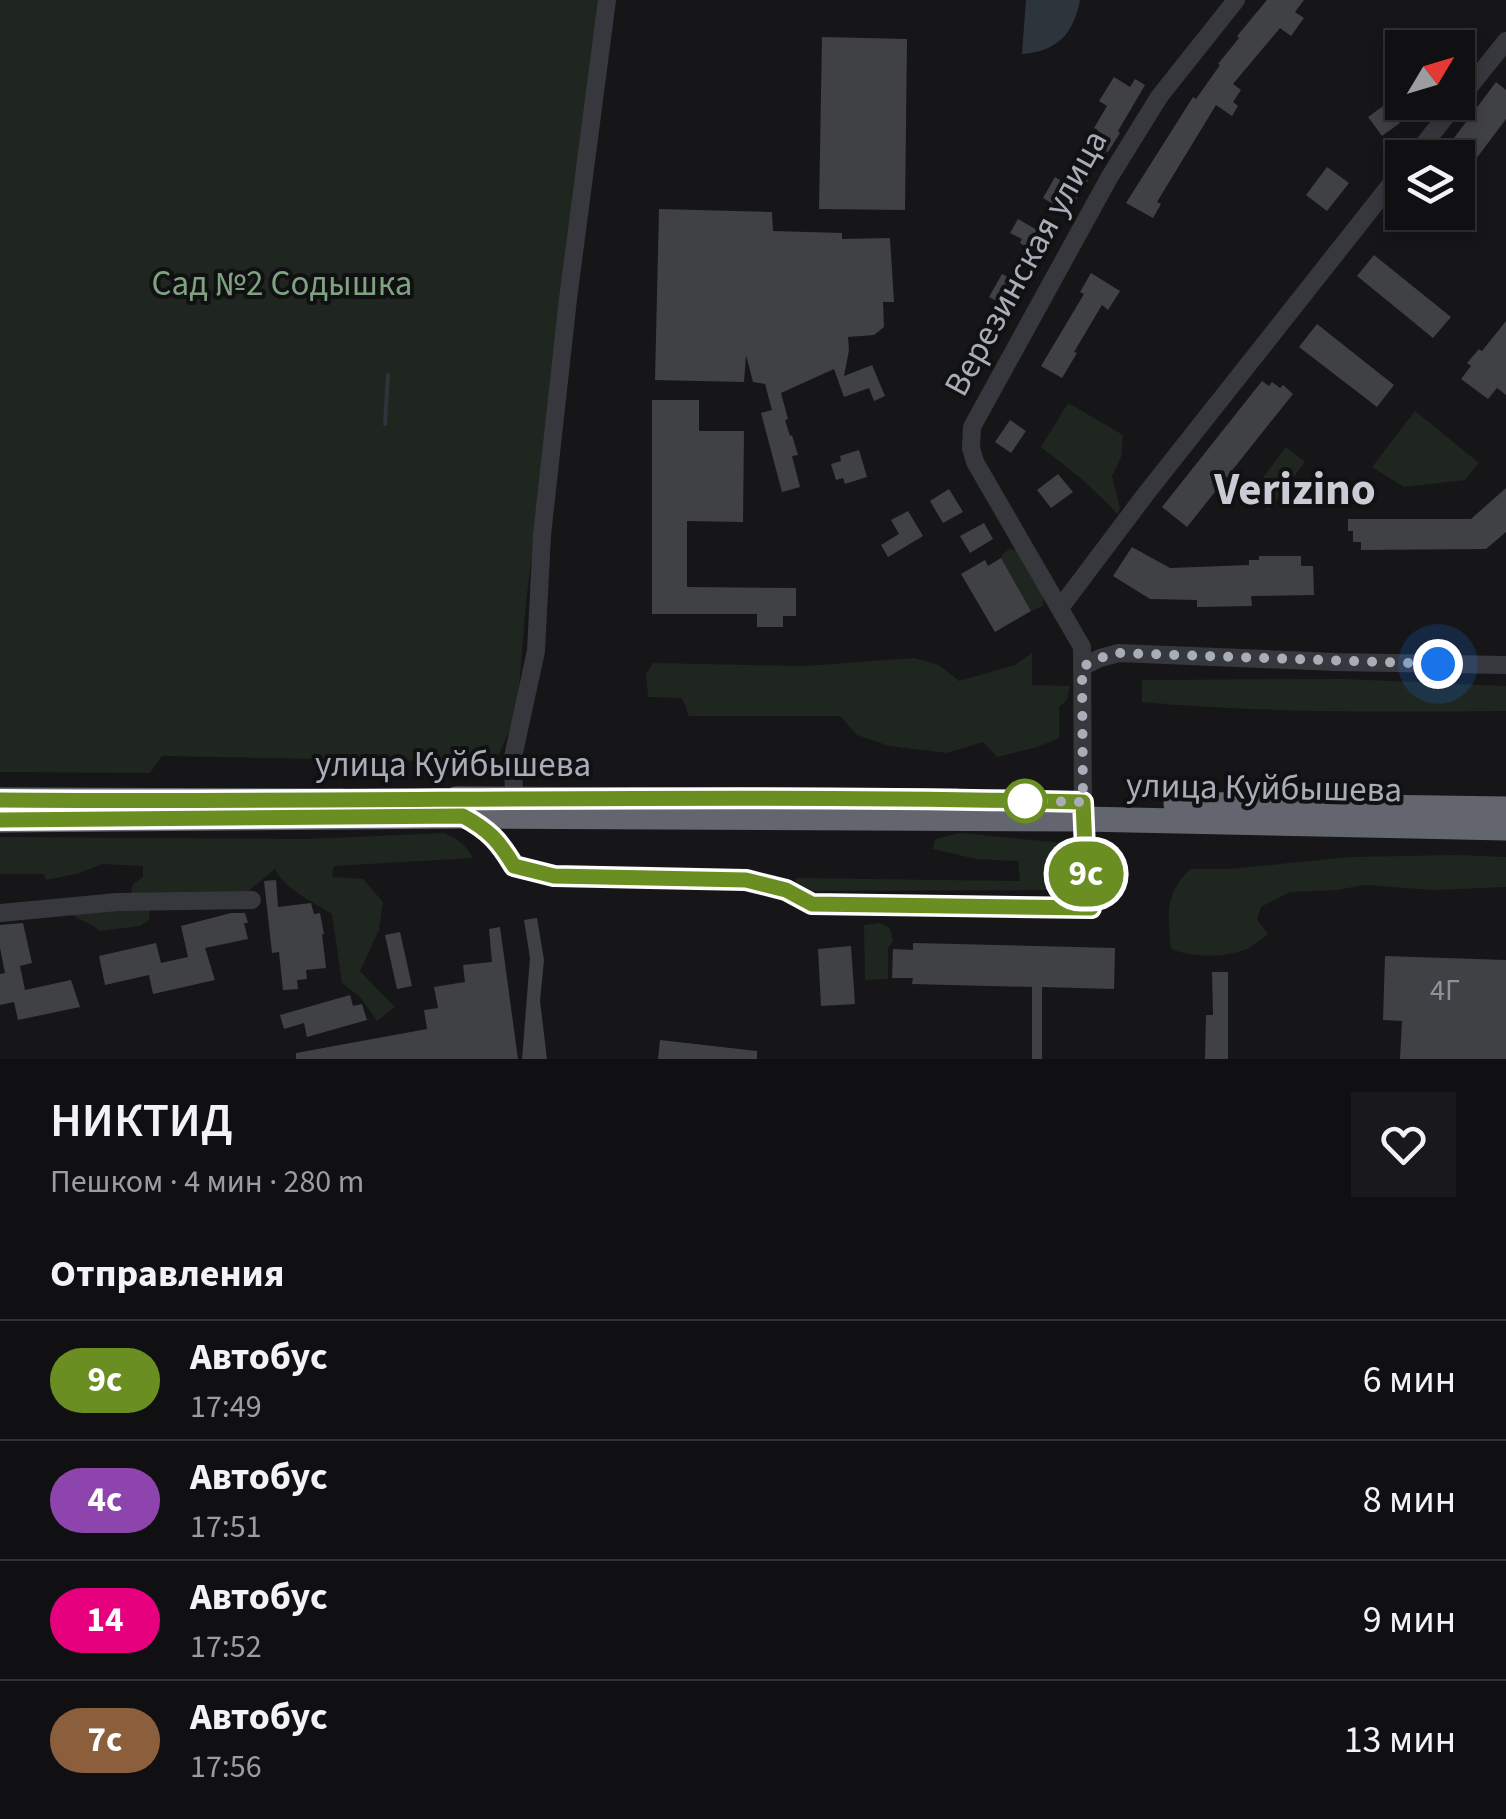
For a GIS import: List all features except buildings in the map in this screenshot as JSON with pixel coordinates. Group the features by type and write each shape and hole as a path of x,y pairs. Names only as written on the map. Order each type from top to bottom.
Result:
{"highway":[{"name":"улица Куйбышева","path":"0,800 514,798 1083,811 1506,828"},
{"name":"улица Куйбышева","path":"0,820 1506,809"}],"street":[{"path":"514,798 513,758 536,651 542,535 607,0"},
{"name":"Верезинская улица","path":"463,816 484,827 514,866 554,876 746,880 776,887 812,904 1091,908 1083,811 1082,647 975,462 972,427 1158,97 1236,0"},
{"path":"1475,80 1506,41"},
{"path":"1427,140 1443,120"},
{"path":"1060,608 1385,191"},
{"path":"1082,667 1119,653 1506,665"},
{"path":"0,912 117,902 252,900"}],"green space":[{"name":"Сад №2 Содышка","path":"0,0 602,0 526,602 517,713 498,757 479,762 162,756 150,773 0,772"},
{"path":"1068,403 1123,435 1121,457 1112,476 1118,514 1041,447"},
{"path":"1415,411 1479,463 1465,480 1404,487 1372,467"},
{"path":"1286,447 1305,462 1269,510 1250,495"},
{"path":"1010,549 1017,550 1044,594 1043,606 1031,611 1001,558"},
{"path":"1032,653 1032,685 1070,686 1067,700 1059,707 1059,738 997,757 983,742 947,753 889,746 857,735 840,716 689,716 682,698 648,697 646,674 653,663 805,666 914,658 939,665 959,681 1015,665"},
{"path":"1344,679 1506,686 1506,711 1278,710 1142,702 1142,680"},
{"path":"444,833 461,843 473,858 334,866 332,877 363,879 383,902 379,930 360,971 395,1007 377,1021 361,998 342,983 332,914 292,889 275,869 241,897 130,896 133,884 143,877 143,866 102,864 46,880 44,874 0,874 0,837 307,839"},
{"path":"960,833 1064,843 1079,853 1077,877 1056,890 795,891 796,878 1020,881 1018,861 976,859 933,849 935,839"},
{"path":"1350,857 1506,857 1506,887 1433,890 1364,885 1290,892 1261,907 1257,919 1268,934 1247,949 1209,956 1171,949 1172,897 1190,869"},
{"path":"150,907 149,920 140,926 100,931 67,912"},
{"path":"880,923 890,928 893,941 888,948 888,979 865,980 864,925"}],"shaded area":[{"path":"1026,0 1080,0 1073,23 1062,39 1045,49 1022,54"}],"waterway":[{"path":"385,424 388,375"}],"bus line":[{"name":"9с","path":"0,800 1083,802 1091,908 812,904 786,890 746,880 554,876 514,866 484,827 463,816 0,820"}],"district":[{"name":"Verizino","path":"1295,490"}],"route":[{"path":"1025,801 1083,802 1082,667 1100,658 1119,653 1438,664"}]}
